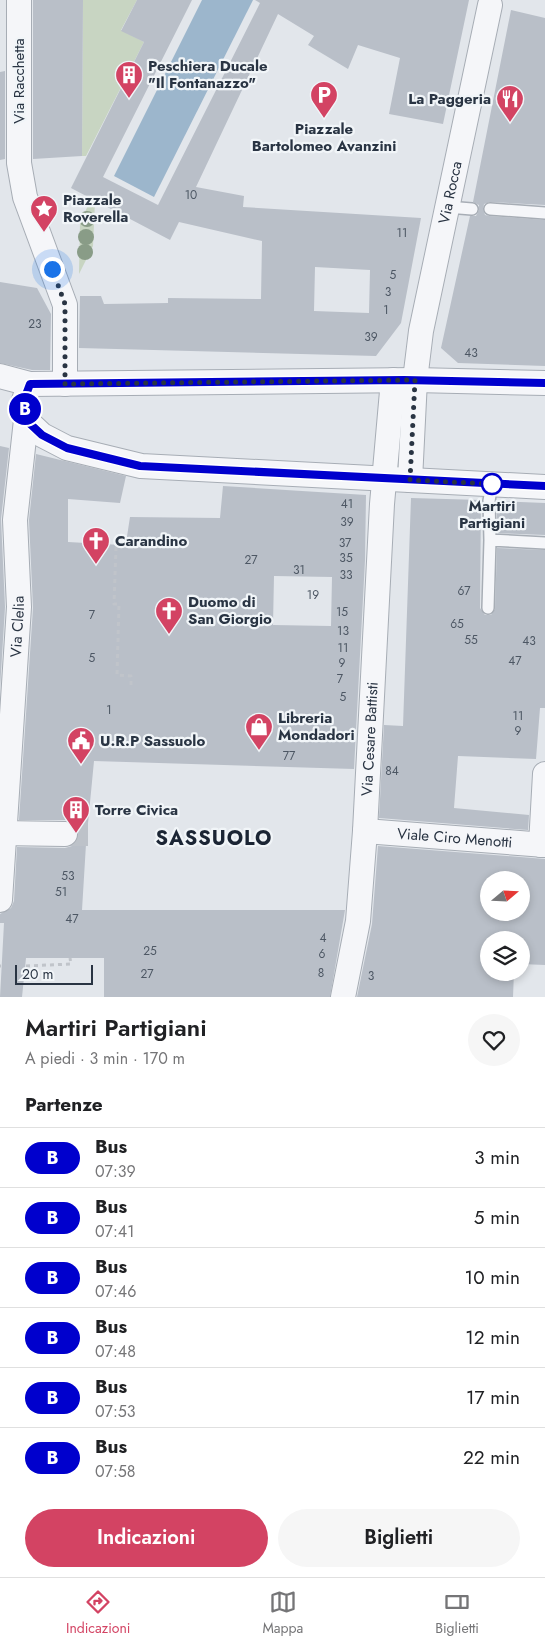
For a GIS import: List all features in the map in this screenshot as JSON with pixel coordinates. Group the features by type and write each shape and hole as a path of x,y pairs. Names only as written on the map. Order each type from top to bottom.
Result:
{"street":[{"name":"Via Racchetta","path":"12,158 19,0"},
{"name":"Via Rocca","path":"404,380 421,331 454,167 490,4"},
{"path":"12,158 65,304 70,350 65,384"},
{"path":"0,376 30,384 404,380 545,383"},
{"path":"404,380 410,480"},
{"name":"Via Cesare Battisti","path":"343,997 358,922 365,831 384,478 404,380"},
{"name":"Via Clelia","path":"0,900 19,607 15,520 26,420 24,400 30,384"},
{"path":"26,420 42,435 67,448 140,466 545,486"},
{"path":"543,845 545,774"},
{"name":"Viale Ciro Menotti","path":"365,831 543,845"},
{"path":"3,833 65,834"}],"lane":[{"path":"447,207 472,209"},
{"path":"490,209 545,213"},
{"path":"488,608 489,501 492,484"},
{"path":"490,540 545,543"}],"path":[{"path":"116,547 114,604 119,604 116,675 131,676 131,686"},
{"path":"26,966 71,964 70,958"}],"green space":[{"path":"83,0 137,0 121,30 144,42 86,156 82,156"},
{"path":"91,199 95,201 93,246 79,274 80,223"}],"water":[{"name":"Peschiera Ducale \"Il Fontanazzo\"","path":"202,0 253,0 154,197 114,176"}],"building":[{"path":"33,0 83,0 82,156 33,159"},
{"path":"137,0 192,0 103,177 158,205 260,3 255,0 469,0 443,124 389,114 400,58 358,45 348,69 308,45 314,36 278,14 196,187 244,196 243,207 421,218 401,323 376,356 79,348 80,296 101,296 104,304 168,303 168,298 261,299 262,241 179,222 170,240 71,188 144,42 121,31","holes":["315,267 370,270 369,313 314,311"]},
{"path":"511,10 545,18 545,205 490,202 484,204 483,209 485,215 489,216 545,220 545,366 458,363 441,348 470,216 476,216 479,210 479,205 473,202"},
{"path":"5,71 5,159 0,160 0,72"},
{"path":"0,282 37,288 51,314 50,370 32,370 0,363"},
{"path":"0,446 9,448 1,519 5,607 0,688"},
{"path":"36,454 126,476 120,503 68,499 68,542 121,545 121,542 126,543 130,517 220,518 223,486 366,495 365,560 354,769 94,761 86,844 82,910 345,910 330,997 104,997 104,958 26,958 22,997 0,997 4,923 0,923 0,914 11,908 14,901 17,847 65,848 72,846 79,835 77,827 66,820 19,820 33,608 29,520","holes":["274,576 332,577 331,626 273,625"]},
{"path":"411,498 481,500 480,608 485,615 491,615 495,609 497,548 545,550 545,708 540,708 536,759 458,756 454,808 529,815 528,830 379,818 384,725 403,726"},
{"path":"497,501 545,503 545,535 497,533"},
{"path":"378,846 545,859 545,965 530,964 530,931 480,931 480,981 514,981 513,997 357,997 372,924"}],"tunnel":[{"path":"65,834 88,834"}],"bus line":[{"name":"B","path":"545,383 404,380 30,384 24,400 26,420 42,435 67,448 140,466 545,486"}],"place":[{"name":"Peschiera Ducale \"Il Fontanazzo\"","path":"129,99"},
{"name":"Piazzale Bartolomeo Avanzini","path":"324,119"},
{"name":"La Paggeria","path":"510,123"},
{"name":"Piazzale Roverella","path":"44,233"},
{"name":"Martiri Partigiani","path":"492,484"},
{"name":"Carandino","path":"96,565"},
{"name":"Duomo di San Giorgio","path":"169,635"},
{"name":"Libreria Mondadori","path":"259,751"},
{"name":"U.R.P Sassuolo","path":"81,765"},
{"name":"Torre Civica","path":"76,834"}],"district":[{"name":"SASSUOLO","path":"214,838"}],"route":[{"path":"52,269 65,304 65,384 415,380 410,480 492,484"}]}
